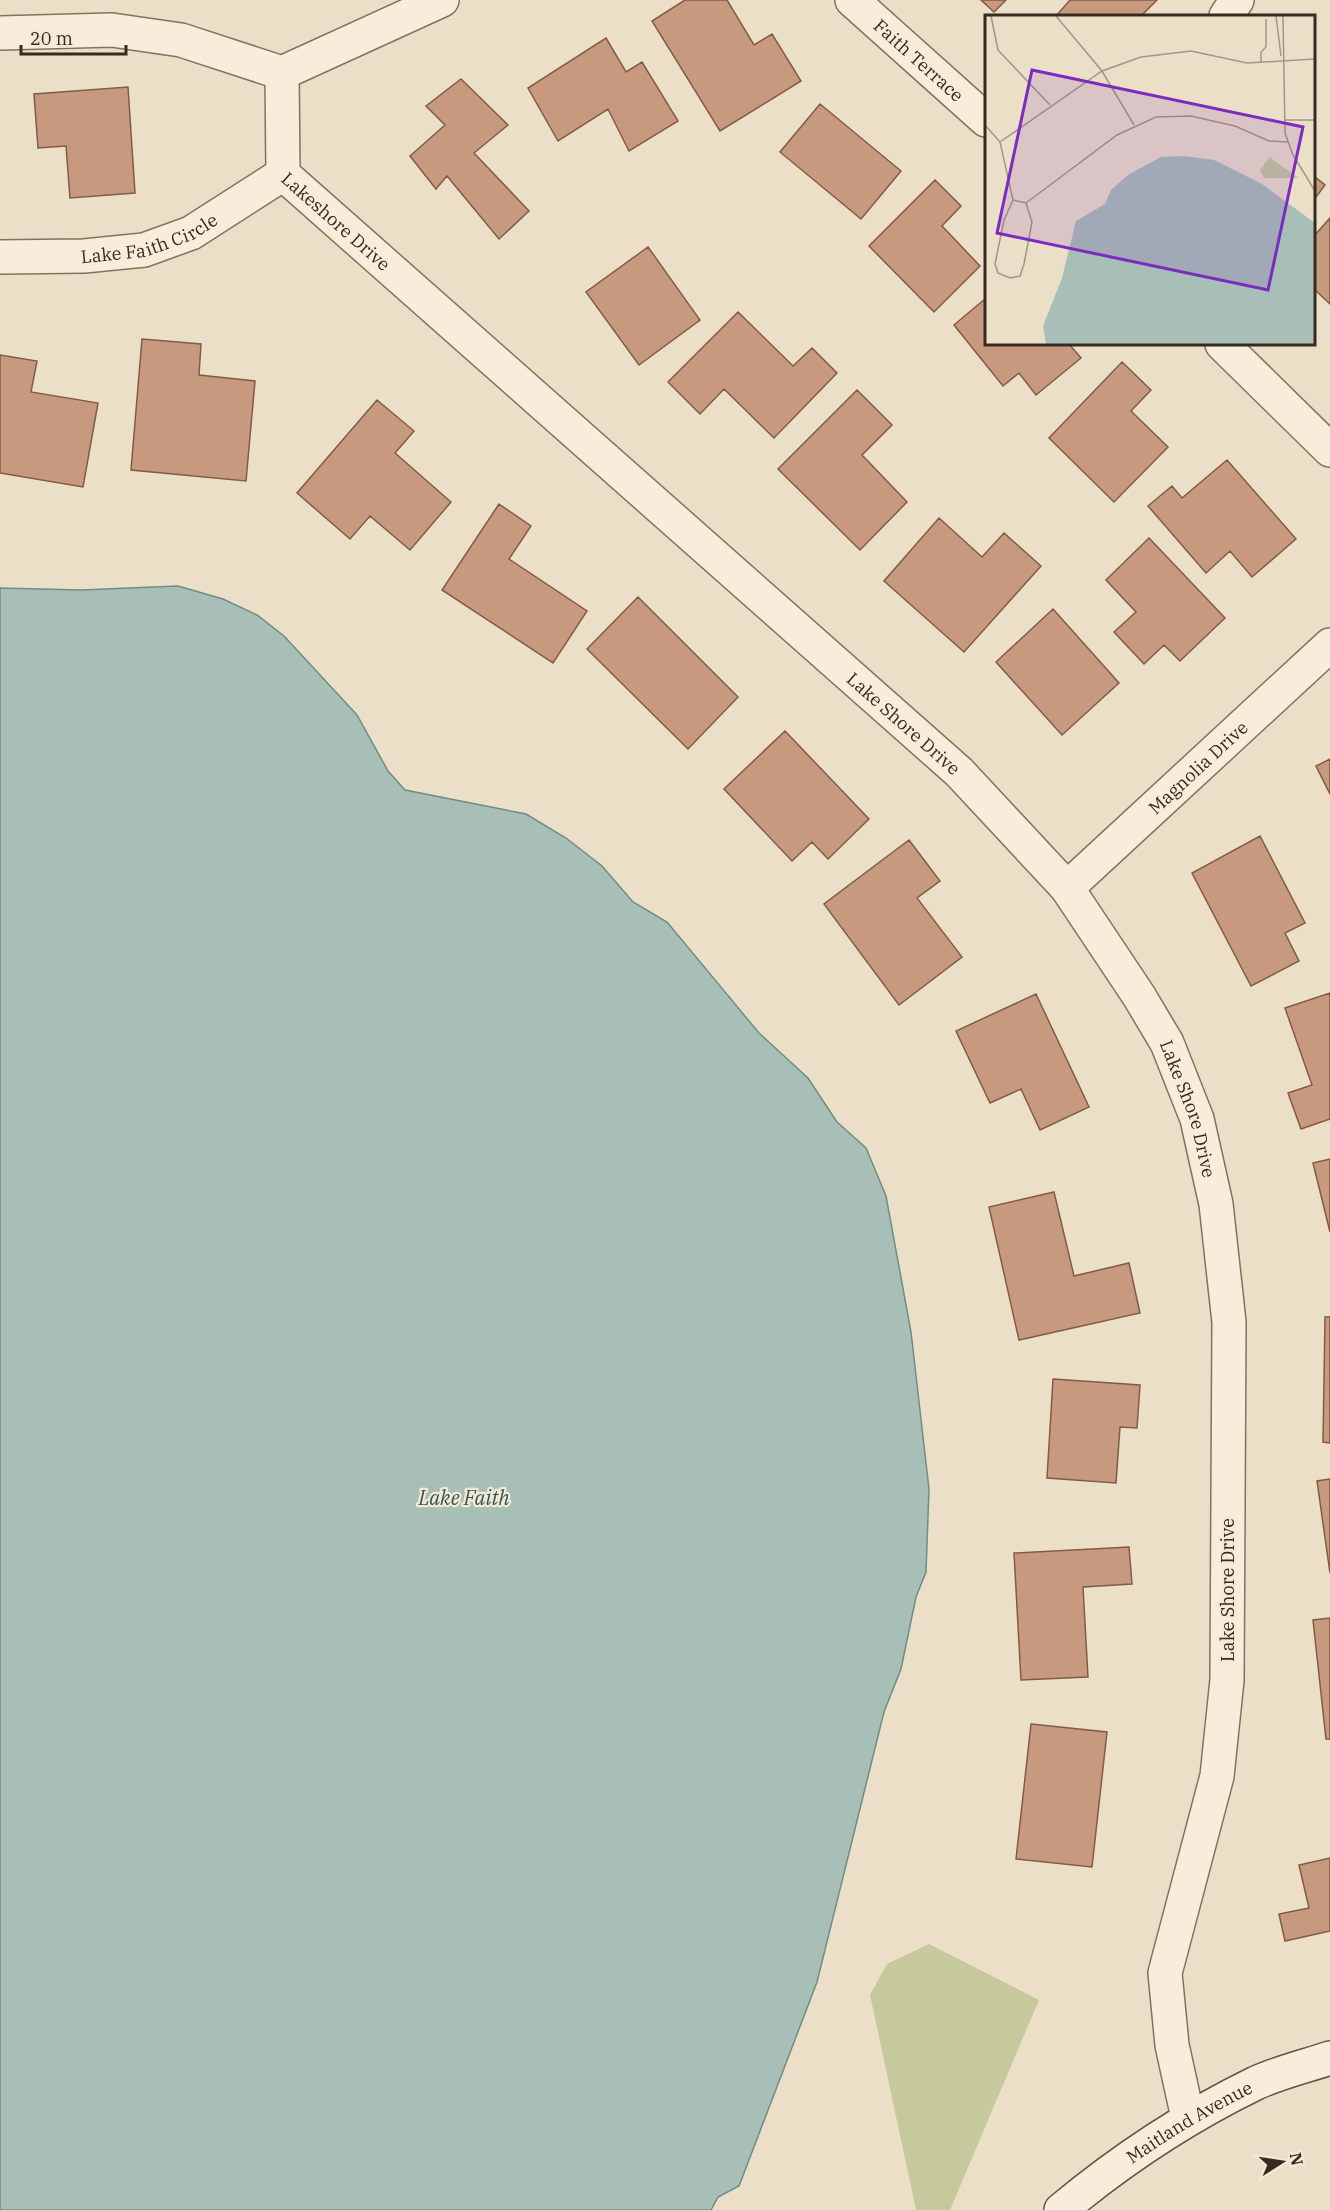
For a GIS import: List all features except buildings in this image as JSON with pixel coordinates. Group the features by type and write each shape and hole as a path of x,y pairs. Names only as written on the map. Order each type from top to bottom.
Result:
{"street":[{"name":"Faith Terrace","path":"852,0 985,118"},
{"path":"1227,15 1237,0"},
{"path":"0,33 112,30 181,40 282,73 433,4"},
{"name":"Lakeshore Drive","path":"282,73 283,174 501,367"},
{"name":"Lake Faith Circle","path":"0,257 84,256 144,250 191,233 283,174"},
{"path":"1223,345 1330,450"},
{"name":"Lake Shore Drive","path":"501,367 959,772 1067,888 1139,996 1167,1044 1197,1119 1216,1204 1229,1322 1227,1680 1217,1776 1165,1973 1172,2045 1188,2118"},
{"name":"Magnolia Drive","path":"1067,888 1330,645"},
{"name":"Maitland Avenue","path":"1061,2210 1100,2178 1188,2118 1259,2082 1330,2058"}],"green space":[{"path":"929,1944 1039,2000 950,2210 916,2210 870,1995 887,1964"}],"water":[{"name":"Lake Faith","path":"178,586 223,599 257,615 284,636 357,715 388,771 405,790 526,814 566,838 602,866 633,902 667,922 759,1033 808,1078 837,1122 866,1148 886,1196 911,1332 929,1489 926,1572 916,1597 901,1669 884,1712 817,1982 739,2186 718,2197 711,2210 0,2210 0,588 81,590"}]}
